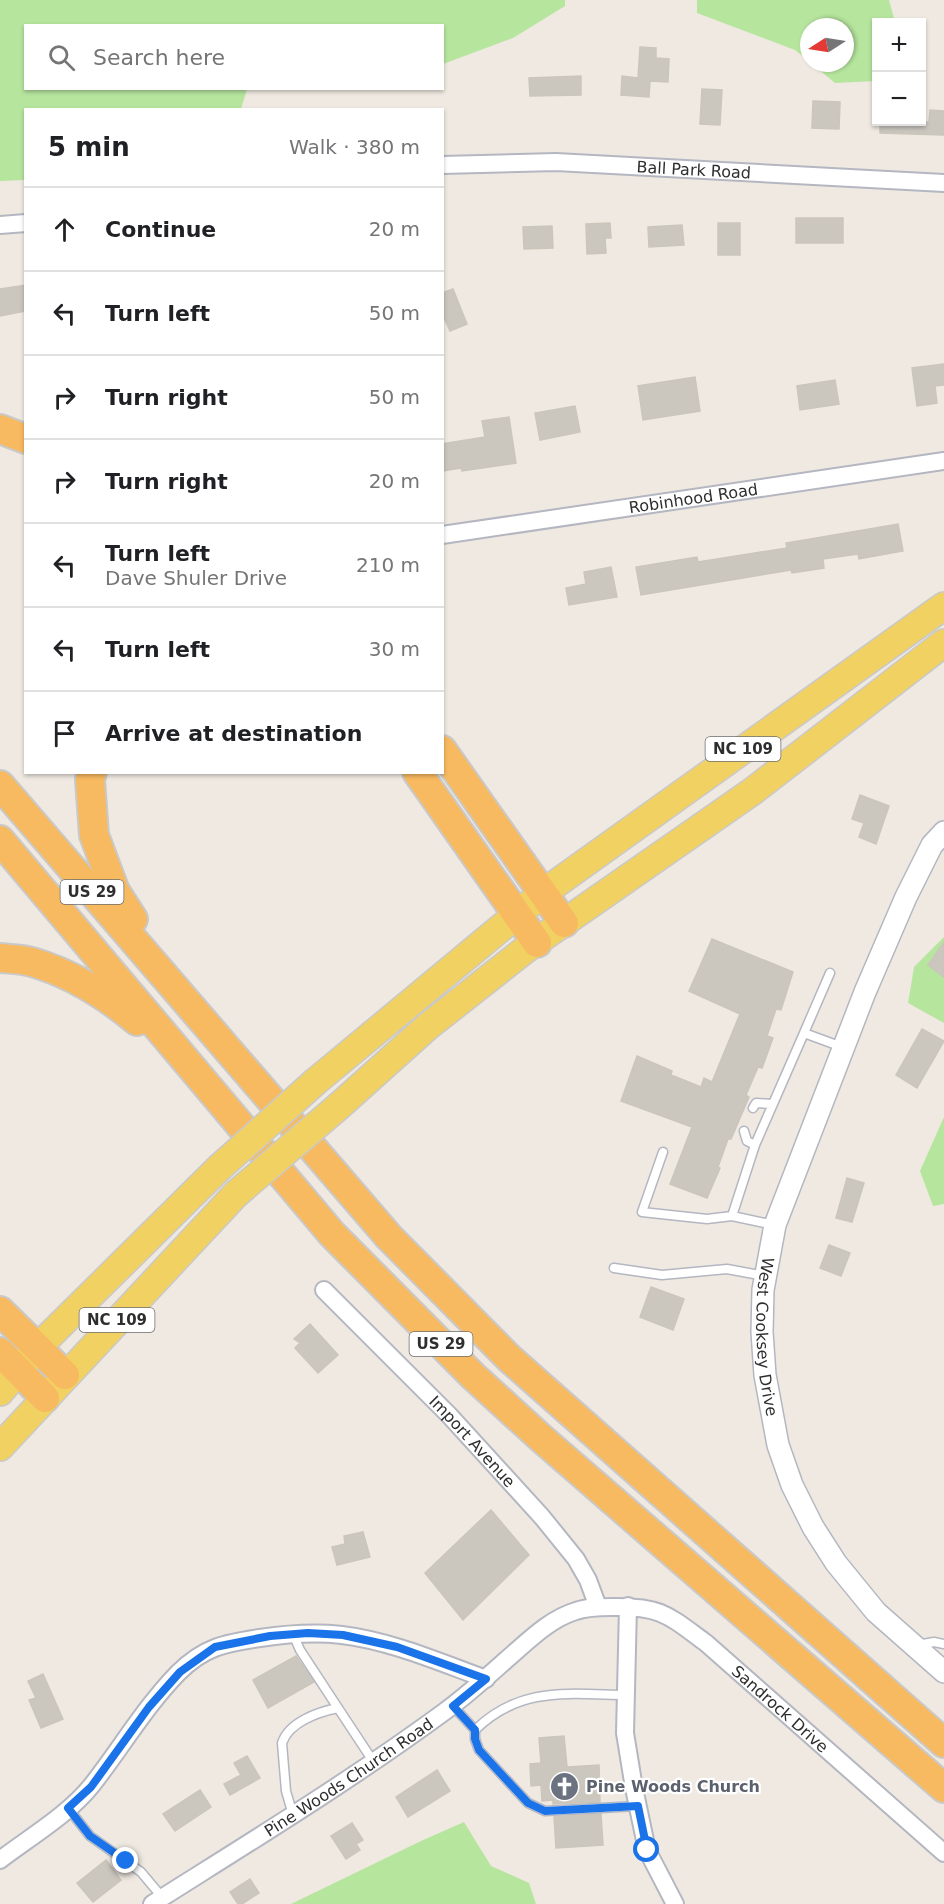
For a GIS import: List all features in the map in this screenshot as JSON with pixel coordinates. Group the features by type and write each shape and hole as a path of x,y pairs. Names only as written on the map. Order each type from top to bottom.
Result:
{"highway":[{"path":"0,429 24,438"},
{"path":"444,753 564,923"},
{"path":"92,774 94,835 115,891 183,999"},
{"path":"418,774 537,943"},
{"name":"US 29","path":"0,785 389,1237 509,1358 944,1743"},
{"name":"US 29","path":"0,840 332,1234 473,1376 746,1618 944,1788"},
{"path":"0,958 31,961 71,977 118,1005 193,1070"},
{"path":"0,1311 64,1376"},
{"path":"9,1361 45,1398"}],"main road":[{"name":"NC 109","path":"0,1392 9,1361 37,1348 219,1168 315,1082 516,913 944,606"},
{"name":"NC 109","path":"0,1447 236,1194 428,1027 564,923 753,791 944,643"}],"street":[{"name":"Ball Park Road","path":"444,165 556,162 944,183"},
{"path":"0,225 24,223"},
{"name":"Robinhood Road","path":"444,535 944,461"},
{"name":"West Cooksey Drive","path":"944,832 932,845 906,897 843,1047 775,1225 763,1290 762,1332 765,1375 778,1444 792,1485 813,1527 858,1592 876,1612 944,1672"},
{"name":"Import Avenue","path":"324,1290 448,1415 542,1517 576,1559 588,1580 598,1607"},
{"path":"628,1606 625,1733 647,1850 675,1904"},
{"name":"Sandrock Drive","path":"598,1607 628,1606 658,1611 672,1618 706,1643 944,1853"},
{"name":"Pine Woods Church Road","path":"157,1901 293,1815 453,1706 557,1619 576,1611 598,1607"},
{"path":"0,1860 68,1808 91,1787 149,1707 180,1672 215,1647 292,1634 343,1635 386,1645 486,1679"}],"lane":[{"path":"732,1216 755,1145 830,973"},
{"path":"804,1033 843,1047"},
{"path":"753,1108 756,1103 772,1104"},
{"path":"744,1131 747,1141 755,1145"},
{"path":"663,1152 642,1212 707,1219 732,1216 775,1225"},
{"path":"614,1268 662,1275 728,1269 766,1276"},
{"path":"292,1634 300,1650 373,1761"},
{"path":"914,1646 934,1642 944,1644"},
{"path":"475,1730 485,1720 526,1698 553,1694 625,1695"},
{"path":"453,1706 475,1730 479,1750 528,1803 545,1811 638,1806"},
{"path":"293,1815 286,1791 282,1743 285,1736 295,1726 319,1712 338,1708"},
{"path":"68,1808 90,1836 141,1872 157,1901"}],"green space":[{"path":"0,0 565,0 565,6 513,38 444,64 444,24 24,24 24,90 247,90 241,108 24,108 24,180 0,181"},
{"path":"697,0 889,0 894,18 872,18 872,81 835,83 822,72 854,72 854,18 800,18 800,54 795,50 697,13"},
{"path":"944,937 944,1023 908,1003 914,967"},
{"path":"944,1117 944,1204 933,1206 920,1171"},
{"path":"464,1822 491,1866 529,1883 536,1904 291,1904 421,1841"}],"building":[{"path":"640,47 656,48 656,58 669,59 668,82 650,81 649,97 621,95 622,76 638,78"},
{"path":"581,76 581,95 530,96 529,78"},
{"path":"702,89 722,90 720,125 700,124"},
{"path":"813,101 840,102 839,129 812,128"},
{"path":"930,110 944,111 944,135 880,133 880,126 926,126 926,122 929,122"},
{"path":"796,218 843,218 843,243 796,243"},
{"path":"610,223 611,238 605,238 606,253 587,254 586,224"},
{"path":"718,223 740,223 740,255 718,255"},
{"path":"682,225 684,245 649,247 648,227"},
{"path":"552,226 553,248 524,249 523,227"},
{"path":"24,285 24,311 0,316 0,289"},
{"path":"453,289 467,324 450,331 444,318 444,292"},
{"path":"944,364 944,385 935,386 937,403 917,406 912,368"},
{"path":"695,377 700,411 643,420 638,386"},
{"path":"835,380 839,404 800,410 797,386"},
{"path":"575,406 580,432 540,440 535,413"},
{"path":"509,417 516,463 462,471 461,468 444,471 444,444 485,437 482,421"},
{"path":"898,524 903,551 859,559 858,554 823,559 824,568 792,573 791,570 641,595 636,567 697,557 698,562 787,548 786,543"},
{"path":"611,567 617,597 569,605 566,588 586,584 584,572"},
{"path":"860,795 889,806 876,844 859,837 864,823 852,819"},
{"path":"712,939 793,972 781,1010 776,1009 767,1036 773,1038 762,1068 758,1067 746,1095 749,1097 731,1139 728,1139 718,1167 720,1168 707,1198 670,1184 692,1127 621,1101 637,1056 672,1071 671,1075 701,1087 704,1078 712,1082 740,1014 689,991"},
{"path":"944,942 944,977 928,965"},
{"path":"922,1029 944,1041 917,1088 896,1075"},
{"path":"847,1178 864,1183 852,1222 836,1218"},
{"path":"829,1245 850,1253 841,1276 820,1268"},
{"path":"651,1287 684,1299 673,1330 640,1317"},
{"path":"310,1324 338,1355 318,1373 295,1348 300,1343 294,1339"},
{"path":"491,1510 529,1555 463,1620 425,1573"},
{"path":"363,1532 370,1557 337,1565 332,1547 345,1544 344,1536"},
{"path":"296,1656 314,1682 268,1708 253,1680"},
{"path":"43,1674 63,1719 41,1728 29,1700 36,1698 28,1681"},
{"path":"564,1736 567,1767 599,1765 600,1802 553,1804 553,1800 542,1801 541,1785 531,1786 530,1764 541,1763 539,1738"},
{"path":"247,1756 260,1778 230,1795 224,1784 241,1775 234,1763"},
{"path":"437,1770 450,1791 408,1817 396,1797"},
{"path":"200,1790 211,1807 175,1831 163,1814"},
{"path":"601,1814 603,1845 556,1848 554,1817"},
{"path":"352,1823 363,1840 356,1844 360,1850 346,1859 331,1836"},
{"path":"106,1860 121,1880 93,1902 77,1883"},
{"path":"250,1879 259,1893 242,1904 238,1904 230,1892"}],"place":[{"name":"Pine Woods Church","path":"565,1786"}],"route":[{"path":"126,1861 90,1836 68,1808 91,1787 149,1707 180,1672 196,1659 215,1647 270,1636 308,1633 343,1635 397,1647 486,1679 453,1706 475,1730 479,1750 528,1803 545,1811 638,1806 647,1850"}]}
